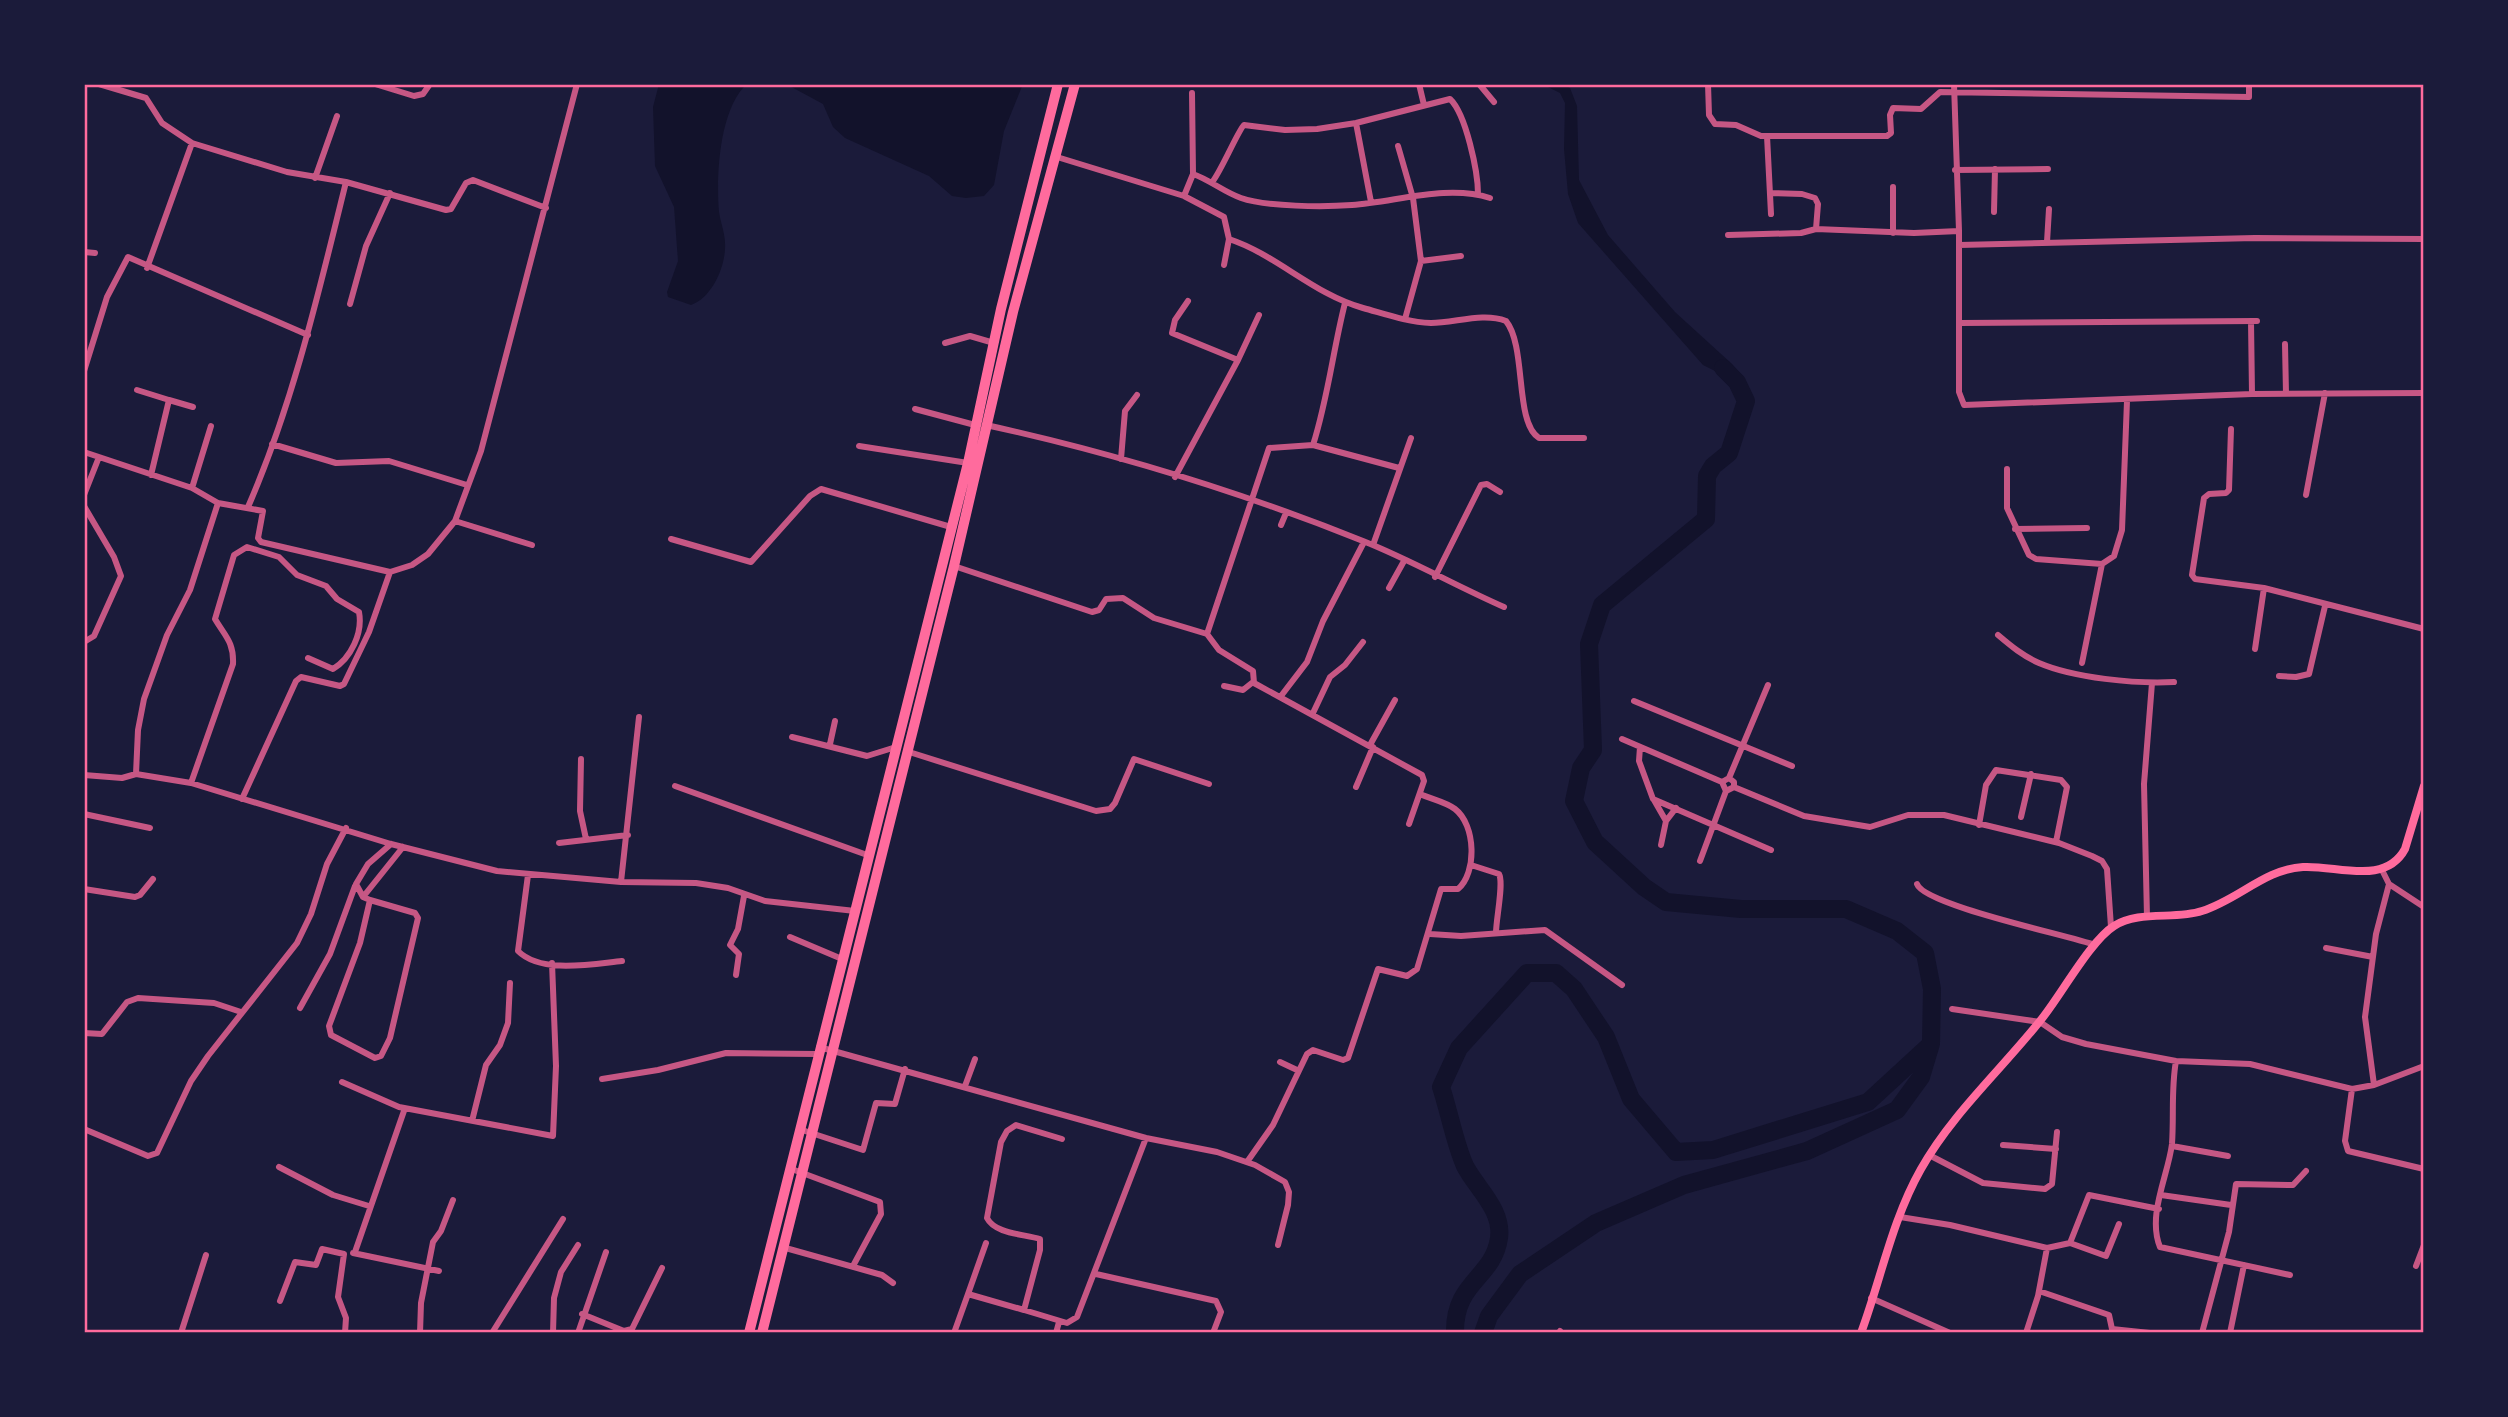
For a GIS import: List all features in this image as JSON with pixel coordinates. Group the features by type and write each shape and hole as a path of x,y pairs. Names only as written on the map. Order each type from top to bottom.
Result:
{"highway":[{"path":"749,1333 842,959 954,566 1001,309 1058,84"},
{"path":"762,1333 781,1247 835,1050 951,527 1013,312 1031,237 1057,157 1075,84"},
{"path":"1001,309 1013,312"}],"main road":[{"path":"1861,1333 1899,1217 1922,1168 1984,1083 2040,1022 2111,927 2147,917 2180,916 2204,911 2274,873 2300,867 2382,870 2400,859 2424,786"}],"street":[{"path":"99,84 146,97 162,123 191,143 315,178 346,182 390,193 446,211 451,209 466,183 472,180 546,208"},
{"path":"375,84 414,96 423,94 430,84"},
{"path":"84,452 192,488 218,503 264,512 258,538 261,542 390,572 420,560 442,539 455,520 481,451 577,84"},
{"path":"1419,84 1423,105"},
{"path":"1479,84 1494,102"},
{"path":"1708,84 1711,122 1735,125 1749,134 1767,136 1887,136 1891,133 1890,114 1893,108 1922,109 1935,93 1954,88 2249,97 2249,84"},
{"path":"2092,84 2092,93"},
{"path":"1954,88 1959,231 1959,392 1964,405 2127,401 2252,394 2424,393"},
{"path":"1184,196 1193,174 1192,93"},
{"path":"1213,181 1233,150 1242,126 1249,123 1297,130 1356,123 1423,105 1453,101 1478,177 1478,194"},
{"path":"315,178 337,116"},
{"path":"1356,123 1371,202"},
{"path":"1767,136 1771,214"},
{"path":"148,268 191,143"},
{"path":"1398,146 1413,198 1421,261 1405,319"},
{"path":"1057,157 1184,196 1224,217 1229,239 1224,265"},
{"path":"1994,212 1995,169"},
{"path":"1955,170 2048,169"},
{"path":"1193,174 1213,181 1247,200 1345,206 1478,194 1490,198"},
{"path":"248,507 308,335 346,182"},
{"path":"1892,233 1893,187"},
{"path":"350,304 366,246 390,193"},
{"path":"1771,193 1802,194 1815,198 1818,204 1816,229"},
{"path":"2047,242 2049,209"},
{"path":"1728,235 1801,233 1816,229 1892,233 1959,231"},
{"path":"1959,244 2255,238 2424,239"},
{"path":"1229,239 1248,246 1345,303 1405,319 1452,323 1491,317 1506,321 1515,338 1529,421 1534,434 1539,438 1584,438"},
{"path":"84,252 95,253"},
{"path":"1421,261 1461,257"},
{"path":"84,371 107,297 125,260 132,258 148,268 308,335"},
{"path":"1188,301 1175,320 1172,334 1238,360"},
{"path":"1313,445 1324,412 1334,363 1335,339 1345,303"},
{"path":"1175,477 1259,315"},
{"path":"1960,323 2254,321 2252,394"},
{"path":"945,343 970,336 994,343"},
{"path":"2285,344 2286,394"},
{"path":"137,390 193,407"},
{"path":"2306,495 2325,394"},
{"path":"1121,459 1125,411 1137,395"},
{"path":"151,475 169,400"},
{"path":"2007,470 2007,508 2022,547 2036,559 2102,564 2114,556 2122,530 2127,401"},
{"path":"915,409 1093,449 1253,500 1373,545 1434,577 1504,607"},
{"path":"192,488 211,426"},
{"path":"2231,429 2229,490 2226,494 2209,494 2204,498 2192,575 2195,579 2264,588 2325,606 2424,629"},
{"path":"1373,545 1411,438"},
{"path":"271,444 336,463 389,461 467,485"},
{"path":"1207,634 1269,448 1313,445 1399,468"},
{"path":"859,446 968,463"},
{"path":"84,495 99,457"},
{"path":"1434,577 1480,485 1487,484 1500,492"},
{"path":"671,540 751,562 810,496 821,489 951,527"},
{"path":"136,774 138,730 144,699 159,654 190,590 218,503"},
{"path":"84,506 114,557 121,576 94,636 84,642"},
{"path":"1281,524 1286,513"},
{"path":"455,520 532,545"},
{"path":"2015,529 2087,528"},
{"path":"1281,696 1307,662 1323,621 1364,542"},
{"path":"191,783 233,664 234,649 230,638 215,619 234,555 240,550 247,547 279,557 297,575 326,586 337,599 359,612 361,625 346,662 333,669 308,658"},
{"path":"1389,588 1404,561"},
{"path":"2082,663 2102,564"},
{"path":"954,566 1092,612 1099,610 1110,598 1122,598 1154,618 1207,634 1219,650 1253,671 1253,682"},
{"path":"242,799 299,678 340,686 344,684 369,632 390,572"},
{"path":"2255,649 2264,588"},
{"path":"2278,676 2296,677 2309,674 2325,606"},
{"path":"1998,635 2020,653 2046,666 2152,683 2174,682"},
{"path":"1313,713 1330,677 1345,665 1363,642"},
{"path":"1253,682 1422,775 1420,794 1409,824"},
{"path":"1224,686 1243,690 1253,682"},
{"path":"2147,917 2144,784 2152,683"},
{"path":"1722,782 1729,778 1768,685"},
{"path":"1356,787 1372,746 1395,700"},
{"path":"1634,701 1742,743 1792,766"},
{"path":"621,882 639,717"},
{"path":"830,744 835,721"},
{"path":"792,737 830,744 867,756 901,749 1096,811 1110,809 1115,803 1134,759 1209,784"},
{"path":"1622,739 1722,782 1726,791 1700,861"},
{"path":"1640,747 1639,761 1653,799 1666,821"},
{"path":"581,759 580,811 586,839"},
{"path":"1979,825 1991,775 2005,769 2061,780 2067,786 2056,842"},
{"path":"84,775 122,778 136,774 191,783 346,828 391,844 497,871 621,882 696,883 728,888 744,896 765,901 855,911"},
{"path":"2021,817 2031,774"},
{"path":"1729,778 1734,782 1734,787"},
{"path":"676,786 870,856"},
{"path":"1734,787 1804,816 1870,827 1908,815 1928,814 2056,842 2102,861 2107,869 2111,927"},
{"path":"1726,791 1734,787"},
{"path":"1247,1162 1273,1125 1297,1070 1313,1050 1343,1060 1348,1058 1378,969 1407,976 1412,973 1430,934 1441,890 1461,888 1471,864 1470,842 1461,814 1452,807 1420,794"},
{"path":"1653,799 1771,850"},
{"path":"1661,845 1666,821 1676,808"},
{"path":"84,814 150,828"},
{"path":"84,1129 148,1156 158,1153 191,1082 297,943 311,914 327,863 346,828"},
{"path":"559,843 628,835"},
{"path":"300,1009 330,954 356,884 368,864 391,844"},
{"path":"363,897 403,847"},
{"path":"1471,864 1499,874 1502,879 1496,910 1496,933"},
{"path":"2382,870 2389,884 2424,907"},
{"path":"528,875 518,951 529,960 552,963 622,961"},
{"path":"84,888 135,897 141,895 153,879"},
{"path":"356,884 363,897 415,913 418,918 390,1038 381,1056 375,1058 331,1035 328,1029 360,943 370,900"},
{"path":"1917,884 1925,895 1950,904 2095,946"},
{"path":"2374,1085 2365,1017 2389,884"},
{"path":"736,975 739,954 730,945 738,929 744,896"},
{"path":"1430,934 1545,930 1622,985"},
{"path":"790,937 842,959"},
{"path":"2326,948 2374,957"},
{"path":"342,1082 405,1108 549,1137 554,1134 552,963"},
{"path":"472,1121 486,1065 500,1045 509,1023 510,983"},
{"path":"84,1033 102,1034 127,1002 138,998 215,1003 241,1013"},
{"path":"1952,1009 2040,1022 2072,1041 2176,1061 2250,1063 2352,1089 2374,1085 2424,1066"},
{"path":"602,1079 658,1070 726,1053 835,1050 1146,1138 1247,1162 1285,1182 1289,1192 1278,1245"},
{"path":"965,1086 975,1059"},
{"path":"2176,1061 2172,1146 2161,1195 2157,1231 2160,1247 2290,1275"},
{"path":"1280,1062 1297,1070"},
{"path":"799,1129 863,1150 876,1103 895,1104 905,1069"},
{"path":"2352,1089 2345,1141 2348,1151 2424,1169"},
{"path":"355,1252 405,1108"},
{"path":"1024,1310 1041,1245 1040,1239 998,1228 990,1224 987,1218 1001,1142 1007,1131 1016,1125 1062,1139"},
{"path":"1931,1156 1983,1182 2045,1189 2052,1184 2057,1132"},
{"path":"968,1294 1059,1322 1072,1322 1077,1317 1096,1274 1146,1138"},
{"path":"2003,1145 2056,1149"},
{"path":"2172,1146 2228,1156"},
{"path":"279,1167 333,1195 369,1206"},
{"path":"789,1168 880,1202 881,1214 853,1266"},
{"path":"2202,1333 2230,1232 2231,1205 2236,1184 2294,1185 2306,1171"},
{"path":"2070,1243 2089,1195 2159,1209"},
{"path":"2161,1195 2231,1205"},
{"path":"420,1333 421,1303 433,1242 441,1231 453,1200"},
{"path":"1899,1217 1950,1225 2047,1248 2070,1243 2106,1256 2119,1224"},
{"path":"492,1333 563,1219"},
{"path":"954,1333 986,1243"},
{"path":"552,1333 554,1298 561,1272 578,1245"},
{"path":"2416,1266 2424,1245"},
{"path":"781,1247 882,1275 893,1283"},
{"path":"280,1301 295,1262 316,1265 322,1249 326,1248 344,1254 355,1252 439,1271"},
{"path":"2026,1333 2039,1292 2047,1248"},
{"path":"578,1333 582,1314 606,1252"},
{"path":"344,1254 338,1297 346,1318 345,1333"},
{"path":"181,1333 206,1255"},
{"path":"2231,1333 2244,1265"},
{"path":"582,1314 624,1332 637,1325 662,1268"},
{"path":"1096,1274 1216,1301 1221,1312 1213,1333"},
{"path":"2039,1292 2109,1315 2110,1331 2150,1333"},
{"path":"1871,1298 1950,1333"},
{"path":"1056,1333 1059,1322"}],"shaded area":[{"path":"659,84 747,84 730,110 721,144 718,197 725,244 722,266 710,290 691,305 668,297 667,292 678,261 674,207 655,166 653,107"},
{"path":"786,84 1023,84 1004,131 994,185 984,196 966,198 952,196 929,176 845,138 833,127 823,104"},
{"path":"1542,84 1563,84 1570,88 1577,106 1579,180 1608,235 1675,312 1732,364 1746,381 1735,389 1723,375 1703,365 1578,223 1568,194 1564,149 1565,103 1560,93"}],"waterway":[{"path":"1455,1333 1456,1316 1461,1302 1495,1252 1499,1228 1493,1209 1465,1166 1441,1087 1459,1048 1527,973 1556,973 1574,989 1606,1037 1631,1099 1676,1152 1713,1150 1868,1102 1931,1044 1932,989 1925,953 1897,931 1846,909 1741,909 1666,902 1644,887 1595,842 1574,801 1581,768 1593,750 1589,644 1602,605 1706,519 1707,476 1713,466 1729,453 1746,401 1737,382 1723,368"},
{"path":"1483,1333 1489,1316 1520,1274 1596,1223 1684,1185 1807,1151 1897,1110 1921,1077 1930,1047"}]}
